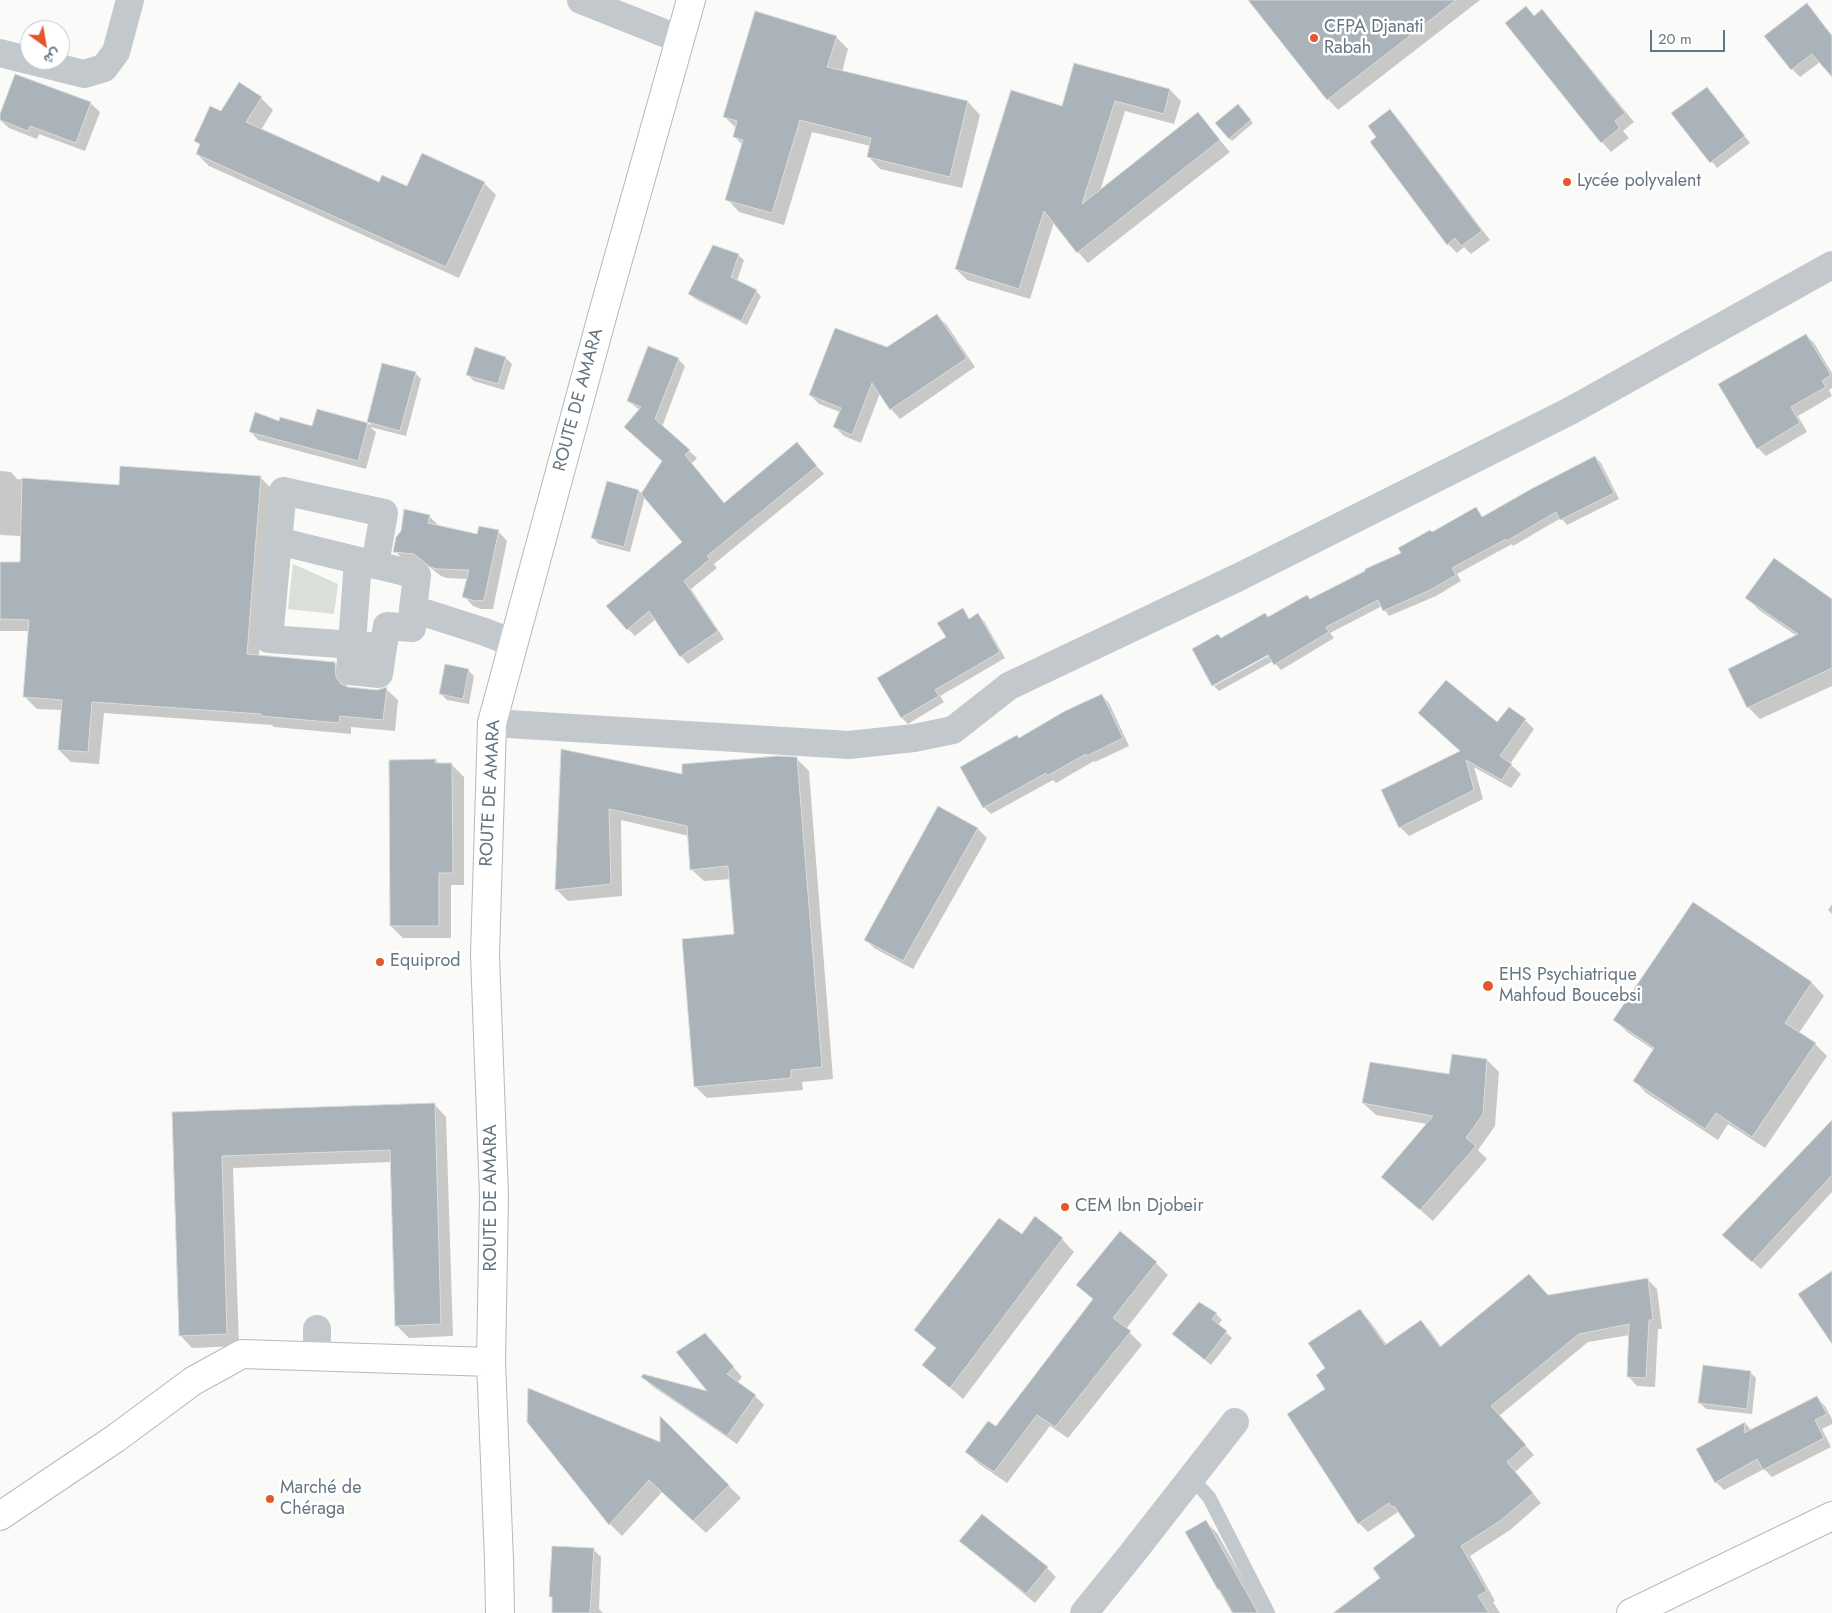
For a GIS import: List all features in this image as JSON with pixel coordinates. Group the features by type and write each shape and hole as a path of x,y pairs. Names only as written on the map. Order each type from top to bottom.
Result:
{"street":[{"path":"0,53 84,74 104,68 116,52 130,0"},
{"path":"580,0 679,39"},
{"name":"ROUTE DE AMARA","path":"500,1613 491,1362 494,1196 485,955 492,723 691,0"},
{"path":"492,723 849,745 914,738 953,730 1009,686 1241,576 1570,411 1832,265"},
{"path":"278,541 366,563 417,575 412,628 387,626 379,674 350,670 352,645 366,563 384,513 283,491 278,541 269,639 352,645"},
{"path":"413,609 513,643"},
{"path":"317,1330 317,1356"},
{"path":"0,1516 116,1438 193,1381 242,1354 491,1362"},
{"path":"1084,1613 1131,1556 1235,1422"},
{"path":"1631,1613 1832,1516"}],"lane":[{"path":"1191,1478 1209,1497 1268,1613"}],"shaded area":[{"path":"293,564 338,584 334,614 288,609"}],"building":[{"path":"1248,0 1456,0 1327,100"},
{"path":"1807,3 1832,36 1832,77 1812,54 1791,70 1764,36"},
{"path":"1526,6 1534,16 1542,9 1625,113 1615,121 1620,128 1601,143 1505,23"},
{"path":"755,11 837,36 827,67 968,101 950,177 867,157 871,138 800,120 772,213 725,200 743,140 733,137 737,121 723,117"},
{"path":"1074,63 1170,89 1164,114 1115,101 1082,204 1198,112 1220,140 1077,253 1044,211 1019,289 955,269 1011,90 1062,106"},
{"path":"15,74 91,102 76,143 30,126 28,131 0,120 0,114"},
{"path":"239,82 262,97 246,122 379,182 382,175 407,186 422,153 485,182 446,267 196,154 200,144 194,141 210,106 221,111"},
{"path":"1707,87 1745,136 1710,163 1671,113"},
{"path":"1238,104 1251,120 1229,139 1215,123"},
{"path":"1390,109 1482,231 1461,246 1455,238 1447,245 1370,142 1376,137 1368,126"},
{"path":"713,245 739,254 731,277 757,290 741,321 688,294"},
{"path":"937,314 967,358 890,410 872,383 852,435 833,427 841,408 809,395 835,328 887,347"},
{"path":"1806,334 1831,375 1822,381 1826,387 1791,407 1800,423 1757,449 1718,384"},
{"path":"648,346 679,358 655,419 690,450 685,455 724,503 797,442 817,466 707,556 710,559 684,581 718,631 680,657 649,611 627,630 606,606 682,542 641,494 662,461 624,427 641,407 627,401"},
{"path":"475,347 506,357 498,384 466,375"},
{"path":"382,363 416,372 400,431 367,422"},
{"path":"317,409 368,423 358,461 249,432 255,412 279,421 280,417 312,426"},
{"path":"1595,456 1614,493 1560,520 1556,512 1507,541 1506,539 1452,568 1456,575 1430,590 1383,611 1378,600 1326,627 1329,632 1274,665 1268,655 1212,686 1192,649 1218,634 1221,638 1265,613 1268,617 1307,595 1310,599 1365,571 1365,569 1401,553 1398,548 1430,530 1432,532 1476,507 1482,517"},
{"path":"120,466 261,476 247,654 335,662 336,677 341,684 348,687 377,690 387,687 383,720 340,716 339,723 261,716 261,714 92,702 88,752 58,750 62,700 23,697 29,620 0,619 0,562 20,562 22,478 119,485"},
{"path":"607,481 639,490 624,547 591,538"},
{"path":"404,509 430,515 428,523 477,534 479,526 499,530 484,600 475,601 462,597 469,570 437,569 430,567 414,554 393,552 396,537 401,531"},
{"path":"1774,558 1832,599 1832,668 1747,708 1728,669 1798,634 1745,598"},
{"path":"963,608 969,619 978,613 1000,652 935,690 939,696 901,718 877,678 946,637 937,623"},
{"path":"445,664 469,669 463,699 439,694"},
{"path":"1446,680 1497,722 1509,707 1526,719 1500,756 1512,764 1502,780 1466,760 1474,790 1399,828 1381,790 1460,751 1418,713"},
{"path":"1102,694 1123,738 1087,756 1086,754 1047,776 1046,773 983,808 960,767 1017,735 1019,738 1065,711"},
{"path":"561,749 682,774 682,764 778,756 797,757 822,1067 791,1070 791,1078 694,1087 682,939 734,934 728,866 690,870 687,826 609,809 611,884 555,890"},
{"path":"436,759 435,763 452,763 453,873 439,873 439,926 390,926 389,760"},
{"path":"938,806 978,828 903,961 864,940"},
{"path":"1693,902 1812,982 1785,1023 1816,1043 1752,1137 1716,1113 1705,1129 1633,1081 1654,1048 1613,1020"},
{"path":"1452,1054 1487,1059 1483,1114 1466,1138 1476,1146 1420,1210 1381,1177 1433,1116 1362,1103 1370,1062 1449,1074"},
{"path":"435,1103 441,1324 395,1326 390,1150 222,1156 227,1334 179,1336 172,1112"},
{"path":"1832,1120 1832,1175 1752,1262 1722,1235"},
{"path":"1035,1216 1063,1238 950,1388 922,1365 936,1348 914,1330 999,1218 1022,1234"},
{"path":"1120,1231 1157,1262 1113,1318 1131,1331 1055,1427 1037,1415 994,1472 965,1452 988,1421 996,1426 1093,1299 1076,1285"},
{"path":"1832,1271 1832,1344 1798,1294"},
{"path":"1529,1274 1548,1295 1648,1278 1653,1320 1649,1320 1646,1378 1627,1377 1629,1324 1579,1334 1491,1406 1526,1445 1507,1462 1533,1493 1500,1521 1461,1546 1487,1591 1478,1596 1489,1613 1333,1613 1380,1578 1373,1568 1415,1536 1394,1506 1392,1507 1389,1503 1358,1524 1287,1414 1325,1389 1316,1375 1325,1368 1308,1343 1360,1309 1385,1345 1421,1320 1440,1347"},
{"path":"1199,1302 1217,1313 1212,1319 1227,1331 1205,1360 1172,1334"},
{"path":"705,1333 734,1367 727,1374 756,1395 727,1436 641,1377 643,1374 707,1391 676,1352"},
{"path":"1703,1365 1751,1371 1747,1409 1698,1403"},
{"path":"528,1388 660,1442 660,1416 729,1485 693,1521 649,1480 609,1525 527,1422"},
{"path":"1817,1396 1827,1414 1815,1420 1824,1438 1763,1470 1757,1459 1715,1483 1696,1449 1745,1422 1744,1433"},
{"path":"982,1514 1048,1567 1026,1594 959,1541"},
{"path":"1206,1520 1258,1613 1233,1613 1185,1532"},
{"path":"552,1546 594,1548 590,1613 552,1613 552,1597 549,1597"}],"place":[{"name":"CFPA Djanati Rabah","path":"1314,38"},
{"name":"Lycée polyvalent","path":"1567,182"},
{"name":"Equiprod","path":"380,962"},
{"name":"EHS Psychiatrique Mahfoud Boucebsi","path":"1488,986"},
{"name":"CEM Ibn Djobeir","path":"1065,1207"},
{"name":"Marché de Chéraga","path":"270,1499"}]}
